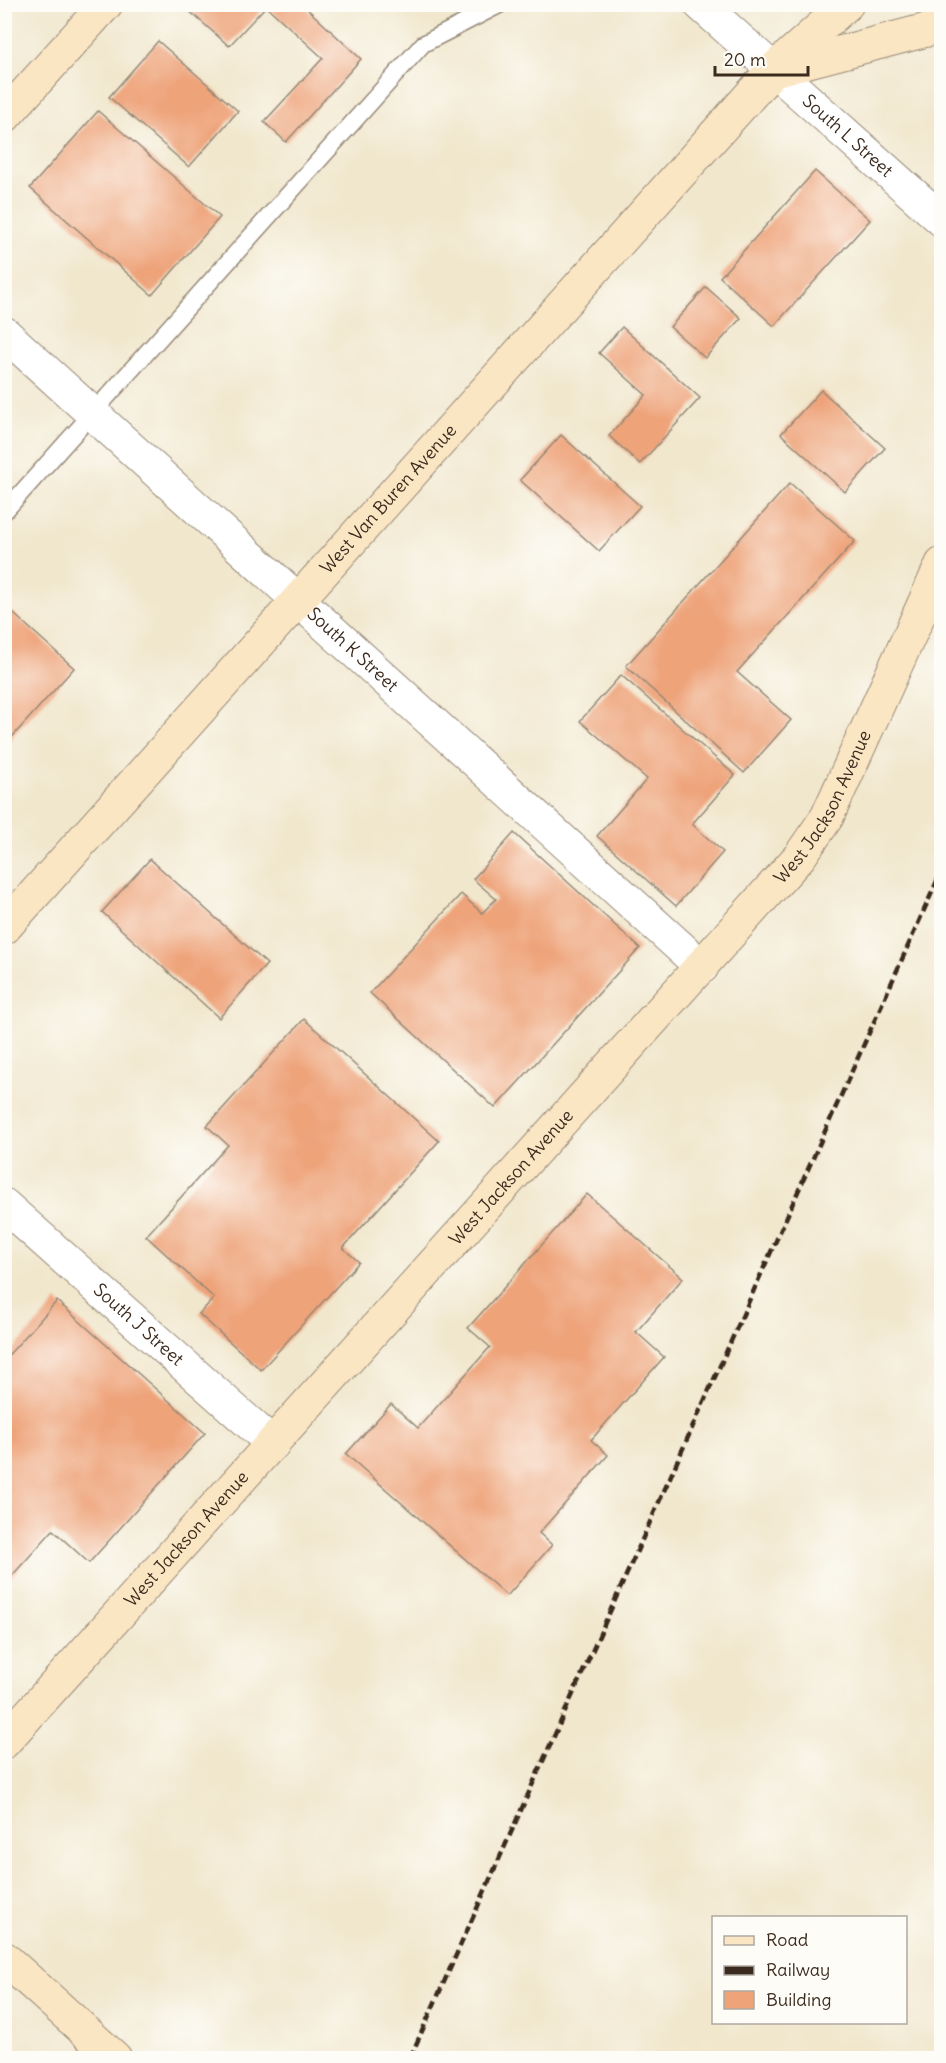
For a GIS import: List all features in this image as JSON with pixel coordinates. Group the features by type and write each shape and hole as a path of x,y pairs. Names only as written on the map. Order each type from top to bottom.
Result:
{"street":[{"path":"4,117 106,4"},
{"name":"South L Street","path":"700,4 942,220"},
{"name":"West Van Buren Avenue","path":"4,928 773,70 847,4"},
{"path":"773,70 942,26"},
{"name":"South K Street","path":"4,333 702,967"},
{"name":"West Jackson Avenue","path":"4,1742 800,856 827,817 942,564"},
{"name":"South J Street","path":"4,1205 273,1444"},
{"path":"4,1958 115,2058"}],"lane":[{"path":"4,512 423,44 501,4"}],"building":[{"path":"302,4 361,59 286,142 264,122 323,58 266,6 229,46 187,9 191,5"},
{"path":"158,41 238,111 189,167 109,97"},
{"path":"98,111 220,217 152,295 30,188"},
{"path":"815,171 870,220 774,326 720,277"},
{"path":"706,287 741,318 705,358 670,327"},
{"path":"622,327 700,398 640,464 609,436 646,395 599,353"},
{"path":"821,390 885,448 845,492 781,434"},
{"path":"561,435 640,506 599,551 520,480"},
{"path":"790,483 855,541 737,672 791,720 744,773 626,666"},
{"path":"4,605 74,668 4,746"},
{"path":"621,675 735,775 692,824 723,852 676,906 597,836 647,779 580,721"},
{"path":"514,833 640,948 495,1108 370,993 461,894 482,913 496,899 473,879"},
{"path":"150,859 267,964 219,1018 102,912"},
{"path":"304,1019 439,1141 343,1248 359,1262 261,1370 199,1314 214,1298 146,1236 228,1145 207,1126"},
{"path":"587,1194 683,1278 636,1332 664,1357 591,1440 608,1455 539,1533 552,1545 507,1596 346,1454 391,1404 418,1428 490,1347 468,1328"},
{"path":"57,1301 205,1433 89,1563 53,1530 10,1578 4,1573 4,1360"}],"railway":[{"path":"410,2058 942,870"}]}
